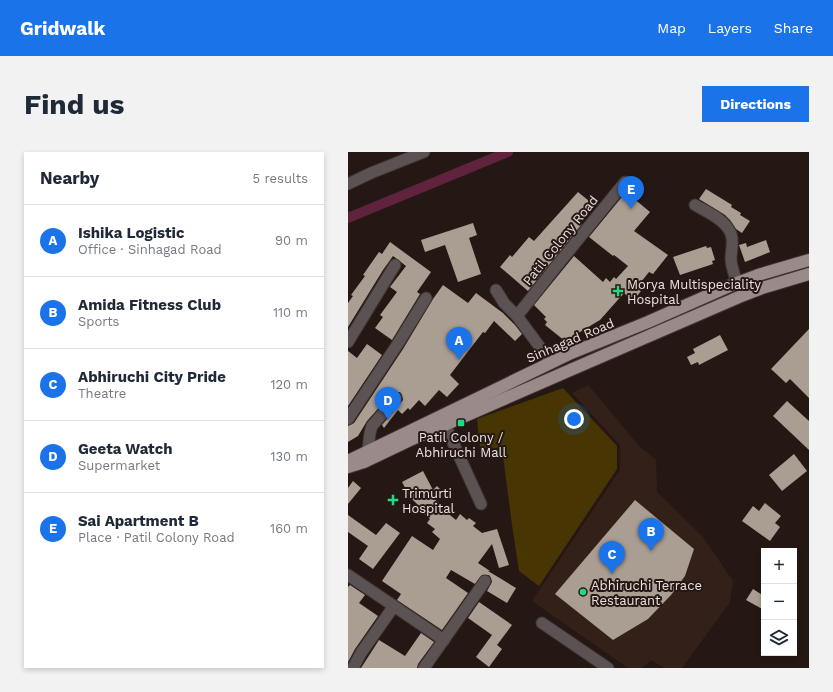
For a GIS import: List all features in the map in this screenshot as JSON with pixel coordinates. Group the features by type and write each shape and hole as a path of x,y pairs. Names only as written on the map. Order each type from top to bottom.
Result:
{"main road":[{"name":"Sinhagad Road","path":"349,464 368,450 550,362 737,283 758,275 809,260"},
{"name":"Sinhagad Road","path":"349,464 364,462 445,425 739,297 762,288 809,274"}],"street":[{"path":"348,184 371,173 424,152"},
{"name":"Patil Colony Road","path":"517,316 625,182"},
{"path":"695,205 717,218 728,228 732,235 731,260 737,283"},
{"path":"348,342 396,265"},
{"path":"496,290 504,304 517,316 550,362"},
{"path":"348,419 426,298"},
{"path":"368,450 372,426 396,398"},
{"path":"445,425 481,504"},
{"path":"348,575 444,640"},
{"path":"424,668 485,582"},
{"path":"353,668 394,606"},
{"path":"542,623 608,668"}],"shaded area":[{"path":"588,385 639,446 656,460 657,492 702,536 733,581 730,602 682,668 664,668 651,660 642,668 628,668 532,601 620,470 620,445 572,393"},
{"path":"563,388 617,446 617,469 539,586 519,571 502,448 480,448 477,419"}],"building":[{"path":"706,189 732,205 731,207 741,213 740,215 750,221 742,233 736,229 725,215 699,199"},
{"path":"578,192 594,205 580,221 582,224 528,291 500,267 510,255 512,257 529,237 534,241"},
{"path":"626,192 650,212 634,231 668,255 653,274 649,272 637,287 641,291 633,301 624,293 600,320 565,341 545,325 547,322 544,319 546,317 534,305 574,256 603,282 606,278 610,282 614,277 616,279 628,266 589,237"},
{"path":"473,223 477,235 469,238 481,274 458,282 445,245 425,252 421,240"},
{"path":"766,240 770,252 745,262 739,245 746,243 747,247"},
{"path":"390,242 431,272 417,292 420,294 392,340 375,328 383,317 380,315 397,292 390,287 406,266 393,256 348,327 348,303 353,296 351,295 365,276 363,275 379,252 382,254"},
{"path":"706,246 707,248 711,247 715,260 712,261 713,264 680,275 673,257"},
{"path":"443,285 468,303 476,293 503,313 522,334 515,341 494,321 485,333 483,332 450,375 459,384 447,397 439,390 425,406 419,400 410,410 408,408 402,414 398,410 384,428 382,425 403,400 400,392 393,392 367,421 358,436 348,442 348,426 354,423"},
{"path":"809,329 809,398 790,379 786,383 771,369"},
{"path":"720,335 728,350 699,365 698,362 691,365 687,357 695,353 693,349"},
{"path":"367,344 382,355 348,406 348,351 357,358"},
{"path":"787,401 809,421 809,450 773,416"},
{"path":"794,454 807,471 782,491 769,475"},
{"path":"423,471 433,490 437,486 442,491 434,499 440,504 439,506 456,520 460,514 467,520 469,518 476,523 473,526 482,533 497,529 509,565 499,568 492,544 478,563 516,588 507,603 487,591 492,582 489,575 482,575 475,584 451,570 446,578 468,593 442,630 397,600 401,594 382,581 412,536 433,550 440,539 432,532 435,529 427,523 430,519 410,497 402,482"},
{"path":"353,481 361,488 348,504 348,488"},
{"path":"635,500 694,549 685,576 671,595 648,619 613,640 555,594"},
{"path":"765,503 781,516 775,523 780,527 770,541 742,521 753,506 759,511"},
{"path":"348,515 376,535 386,523 400,533 373,569 359,559 368,546 348,532"},
{"path":"350,585 365,595 359,603 378,616 355,649 348,662 348,587"},
{"path":"753,589 761,594 761,608 746,600"},
{"path":"479,602 512,625 497,645 502,649 489,667 476,657 492,635 468,618"},
{"path":"421,633 434,642 418,664 417,668 361,668 379,640 405,656"}],"waterway":[{"path":"348,218 508,152"}],"place":[{"name":"Sai Apartment B","path":"631,209"},
{"name":"Morya Multispeciality Hospital","path":"618,291"},
{"name":"Ishika Logistic","path":"459,360"},
{"name":"Geeta Watch","path":"388,420"},
{"name":"Patil Colony / Abhiruchi Mall","path":"461,423"},
{"name":"Trimurti Hospital","path":"393,500"},
{"name":"Amida Fitness Club","path":"651,551"},
{"name":"Abhiruchi City Pride","path":"612,574"},
{"name":"Abhiruchi Terrace Restaurant","path":"583,592"}]}
